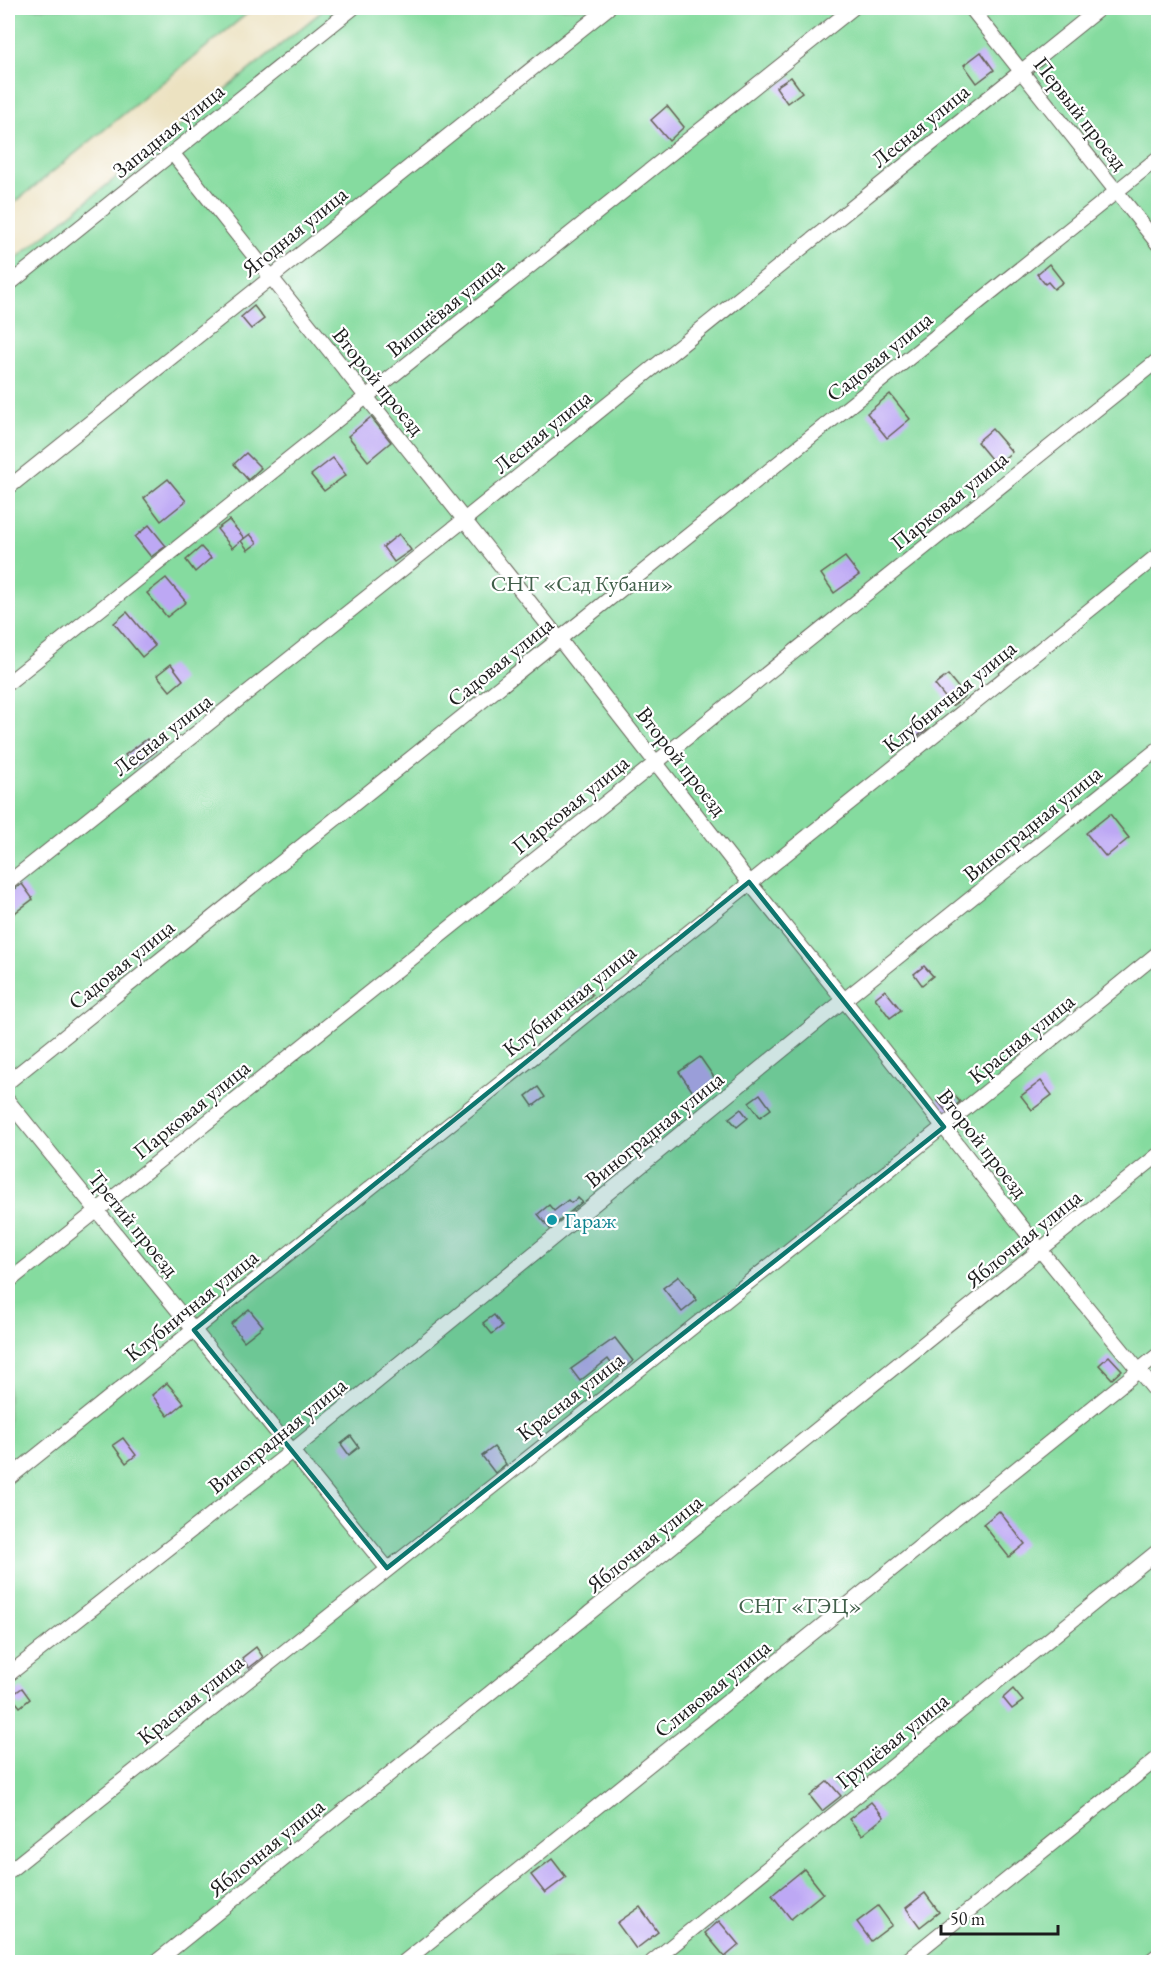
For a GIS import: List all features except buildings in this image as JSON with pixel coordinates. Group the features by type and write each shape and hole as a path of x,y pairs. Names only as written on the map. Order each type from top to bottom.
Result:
{"street":[{"name":"Западная улица","path":"8,285 353,8"},
{"name":"Ягодная улица","path":"8,488 608,8"},
{"name":"Вишнёвая улица","path":"8,683 853,8"},
{"name":"Первый проезд","path":"971,8 1158,244"},
{"name":"Лесная улица","path":"8,883 464,520 1100,8"},
{"name":"Второй проезд","path":"172,154 560,640 1041,1251 1158,1394"},
{"name":"Садовая улица","path":"8,1082 1158,158"},
{"name":"Парковая улица","path":"8,1282 1158,360"},
{"name":"Клубничная улица","path":"8,1479 1158,555"},
{"name":"Виноградная улица","path":"8,1676 292,1451 844,1000 1158,749"},
{"name":"Красная улица","path":"8,1872 387,1568 944,1127 1158,953"},
{"name":"Третий проезд","path":"8,1101 387,1568"},
{"name":"Яблочная улица","path":"156,1962 1158,1155"},
{"name":"Сливовая улица","path":"404,1962 1158,1355"},
{"name":"Грушёвая улица","path":"652,1962 1158,1551"},
{"path":"905,1962 1155,1766"},
{"path":"1149,1962 1158,1955"}],"highlighted area":[{"path":"749,882 944,1127 387,1568 194,1330"}],"green space":[{"path":"8,8 254,8 8,208"},
{"name":"СНТ «Сад Кубани»","path":"326,8 1158,8 1158,1962 8,1962 8,265"}],"place":[{"name":"Гараж","path":"552,1220"}],"park label":[{"name":"СНТ «ТЭЦ»","path":"800,1605"}]}
